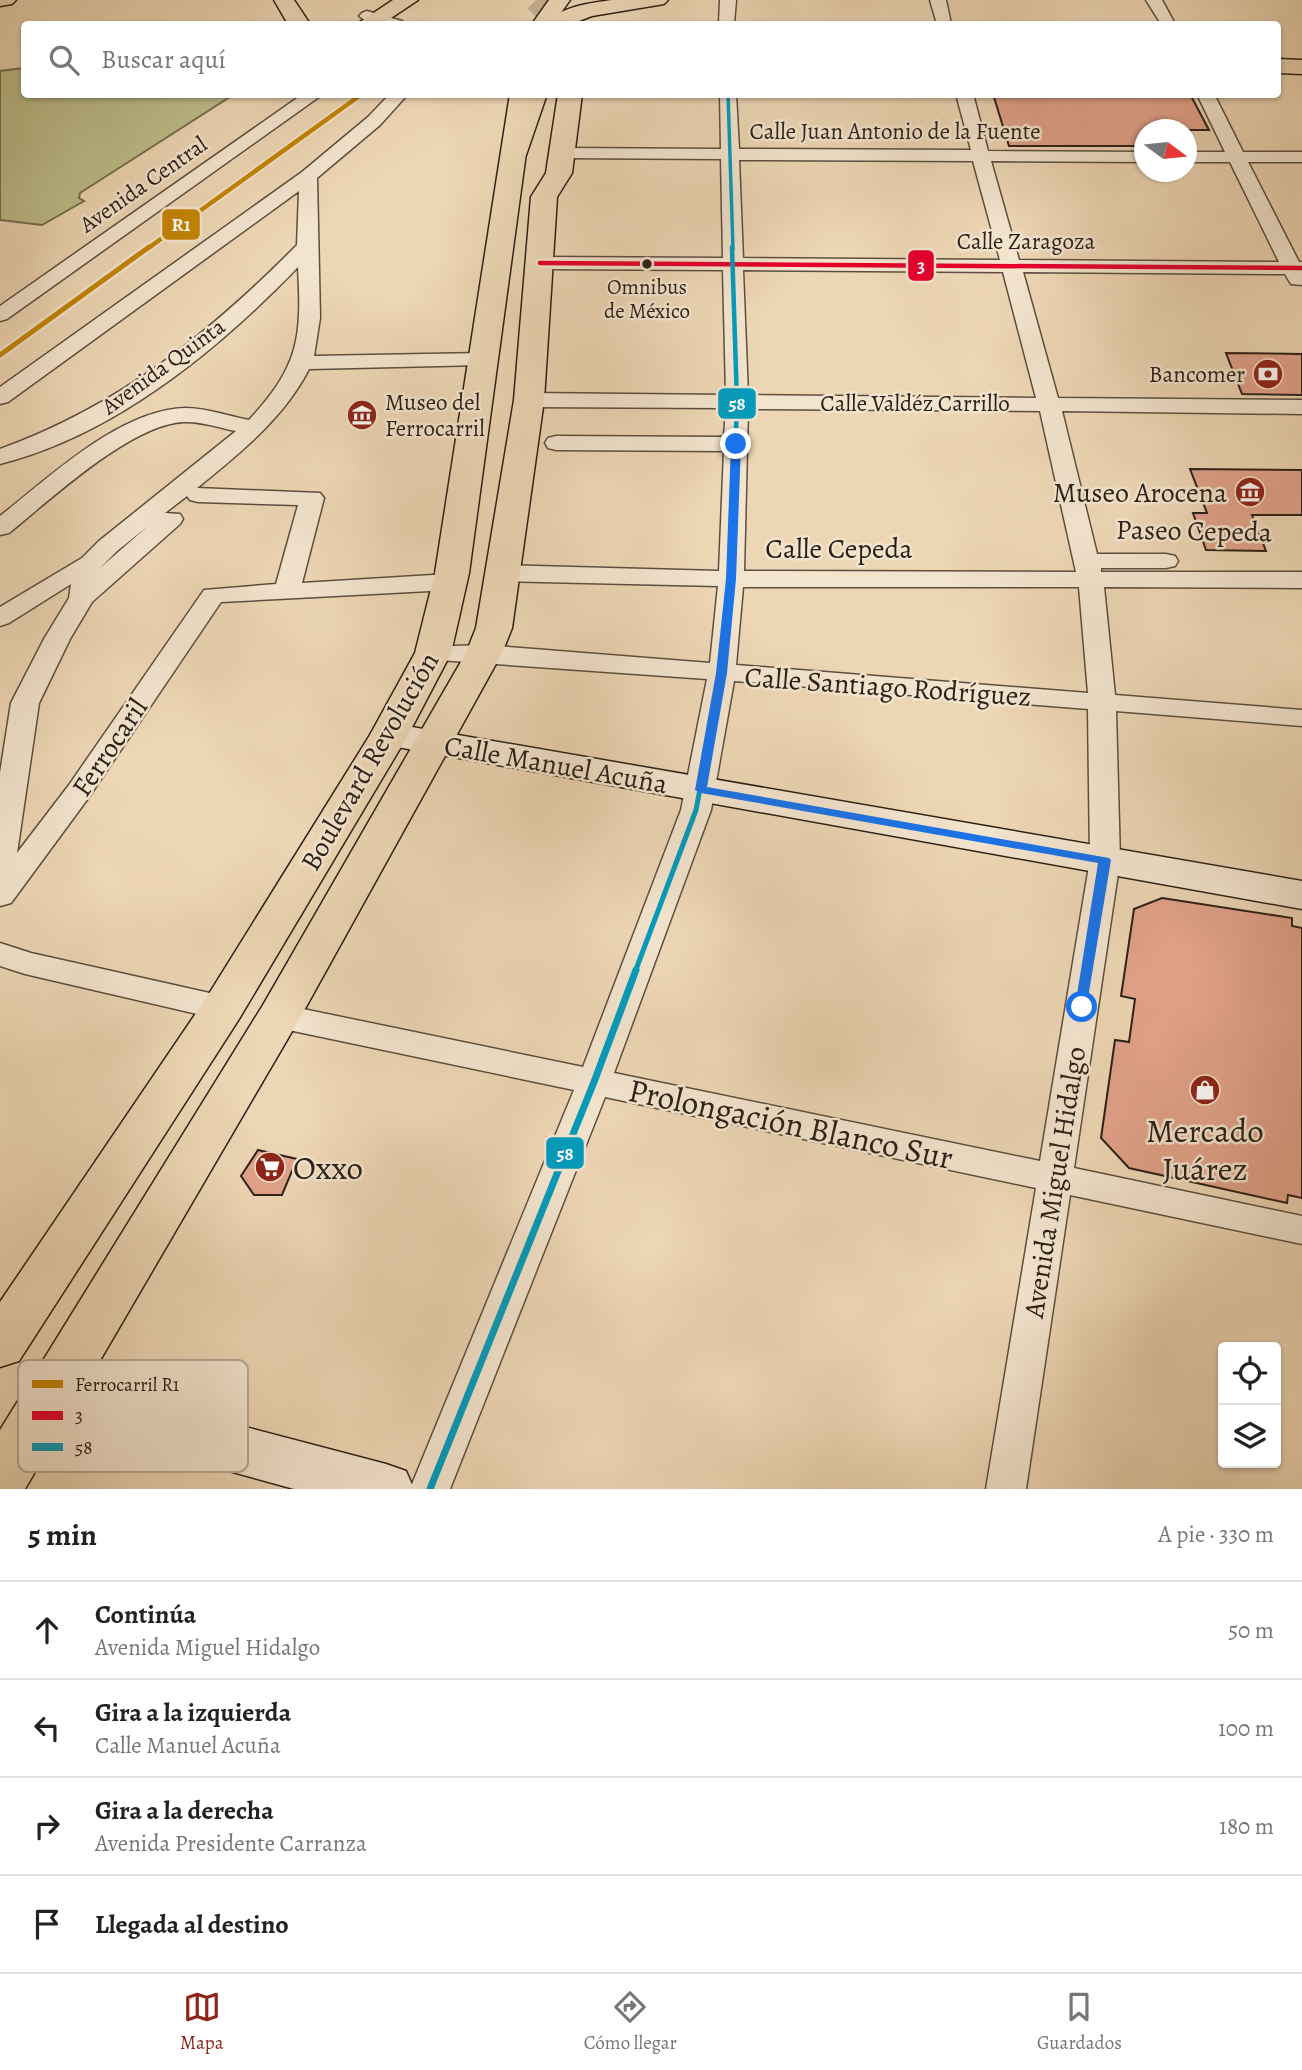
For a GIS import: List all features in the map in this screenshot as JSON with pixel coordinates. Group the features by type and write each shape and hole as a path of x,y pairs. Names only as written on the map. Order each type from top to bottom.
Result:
{"main road":[{"path":"269,0 280,21"},
{"path":"284,0 297,21"},
{"path":"374,21 389,0"},
{"path":"375,21 408,0"},
{"path":"531,21 543,0"},
{"path":"550,21 571,13 657,0"},
{"path":"1281,66 1302,66"},
{"name":"Boulevard Revolución","path":"0,1345 223,1008 388,735 433,653 440,632 449,582 521,98"},
{"path":"514,155 535,98"},
{"path":"70,1360 279,1016 484,653 494,628 528,400 544,197 556,98"},
{"path":"544,197 559,173 569,98"},
{"name":"Calle Manuel Acuña","path":"388,735 1302,895"},
{"path":"0,1480 18,1449"},
{"path":"248,1452 386,1489"}],"street":[{"path":"727,21 728,0"},
{"path":"937,0 943,21"},
{"path":"1154,0 1166,21"},
{"name":"Avenida Central","path":"0,315 309,98"},
{"path":"0,397 308,176 374,121 396,98"},
{"path":"430,1489 594,1082 701,790 722,673 731,579 737,402 728,98"},
{"name":"Avenida Miguel Hidalgo","path":"965,98 1049,404 1088,571 1102,701 1105,860 1006,1489"},
{"path":"1207,98 1236,157 1297,267 1302,287"},
{"name":"Calle Juan Antonio de la Fuente","path":"562,153 1134,157"},
{"path":"1197,157 1302,158"},
{"path":"0,618 91,563 212,465 253,427 284,392 301,363 309,333 311,300 307,246 308,176"},
{"name":"Avenida Quinta","path":"0,457 52,438 113,405 183,357 251,301 307,246"},
{"name":"Calle Zaragoza","path":"540,263 1297,267"},
{"path":"301,363 483,359"},
{"name":"Calle Valdéz Carrillo","path":"528,400 1302,407"},
{"path":"0,528 105,448 155,419 184,415 253,427"},
{"path":"0,435 74,440 105,448"},
{"path":"556,443 736,444"},
{"path":"0,865 25,704 57,639 82,598 198,495 212,465"},
{"path":"198,495 312,498 287,590 449,582"},
{"path":"82,598 83,581 91,563"},
{"name":"Paseo Cepeda","path":"1088,571 1302,563"},
{"name":"Calle Cepeda","path":"502,573 731,579 1088,571"},
{"name":"Paseo Cepeda","path":"1088,571 1302,580"},
{"name":"Ferrocaril","path":"0,896 55,825 213,595 287,590"},
{"name":"Calle Santiago Rodríguez","path":"433,653 484,653 1302,718"},
{"path":"0,725 25,704"},
{"path":"8,813 55,825"},
{"path":"0,954 25,963 223,1008"},
{"name":"Prolongación Blanco Sur","path":"279,1016 1302,1230"}],"green space":[{"path":"21,68 21,98 228,98 80,193 79,198 84,201 42,225 0,220 0,71"}],"building":[{"path":"994,98 1192,98 1209,130 1197,130 1197,119 1134,119 1134,146 1009,146"},
{"name":"Bancomer","path":"1226,353 1302,354 1302,395 1242,394"},
{"name":"Museo Arocena","path":"1190,469 1302,470 1302,515 1252,515 1266,551 1206,550 1193,513 1207,513"},
{"name":"Mercado Juárez","path":"1162,898 1292,918 1292,926 1302,928 1302,1198 1288,1195 1287,1203 1129,1168 1101,1138 1115,1040 1129,1042 1135,999 1121,996 1134,909"},
{"name":"Oxxo","path":"258,1150 297,1159 282,1195 254,1195 241,1176"}],"tunnel":[{"path":"536,0 550,14 552,21"}],"rail line":[{"name":"R1","path":"0,355 356,98"}],"transit line":[{"name":"58","path":"430,1489 594,1082 696,810 722,673 731,579 737,402 728,98"},
{"name":"3","path":"540,263 1302,268"}],"place":[{"name":"Omnibus de México","path":"647,264"},
{"name":"Bancomer","path":"1268,374"},
{"name":"Museo del Ferrocarril","path":"362,415"},
{"name":"Museo Arocena","path":"1250,492"},
{"name":"Mercado Juárez","path":"1205,1090"},
{"name":"Oxxo","path":"270,1167"}],"route":[{"path":"736,444 731,579 722,673 701,790 1105,860 1082,1007"}]}
